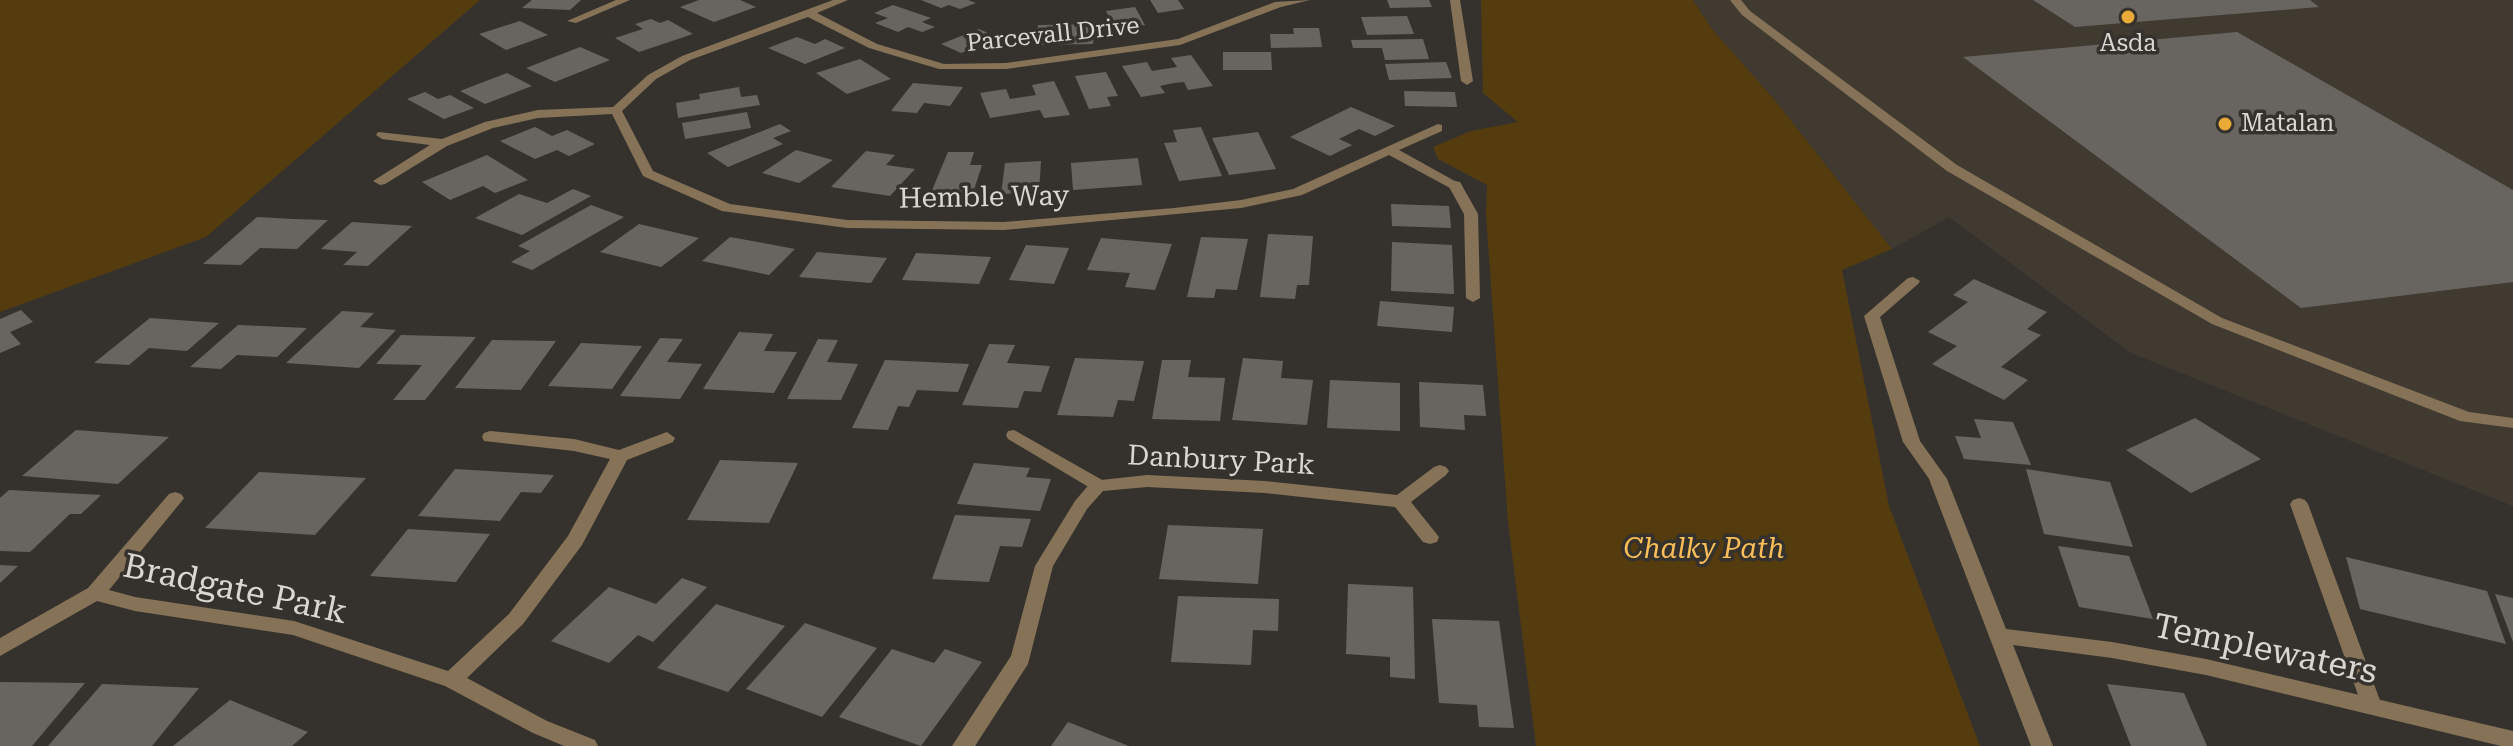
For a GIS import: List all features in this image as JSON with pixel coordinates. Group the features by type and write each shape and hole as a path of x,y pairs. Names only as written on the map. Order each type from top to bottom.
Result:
{"street":[{"path":"572,21 625,0"},
{"path":"380,181 443,143 489,125 538,114 616,110 652,77 686,58 843,0"},
{"name":"Parcevall Drive","path":"809,13 873,46 943,67 1006,66 1180,42 1279,4 1305,0"},
{"path":"1455,0 1467,81"},
{"path":"1735,0 1746,13 1952,168 2217,321 2466,417 2513,423"},
{"name":"Hemble Way","path":"616,110 648,173 727,208 847,224 1004,226 1241,204 1297,192 1438,128"},
{"path":"382,135 443,143"},
{"path":"1389,150 1455,185 1471,214 1473,298"},
{"path":"1913,281 1872,316 1912,442 1938,479 2042,746"},
{"path":"1014,435 1098,485"},
{"path":"490,437 574,445 620,456 667,438"},
{"path":"452,680 516,619 575,540 620,456"},
{"path":"1430,537 1400,501 1440,471"},
{"name":"Danbury Park","path":"963,746 1021,658 1044,566 1081,505 1098,485 1147,481 1265,487 1400,501"},
{"name":"Bradgate Park","path":"0,648 95,593 175,498"},
{"path":"2299,504 2372,706"},
{"name":"Bradgate Park","path":"95,593 135,604 294,628 452,680 540,727 587,746"},
{"name":"Templewaters","path":"2000,636 2152,657 2513,740"}],"shaded area":[{"path":"1693,0 2513,0 2513,506 2131,353 1949,217 1892,249 1774,99 1712,29"}],"green space":[{"path":"0,0 480,0 206,237 0,312"},
{"name":"Chalky Path","path":"1481,0 1693,0 1712,29 1774,99 1892,249 1842,270 1889,506 1980,746 1536,746 1508,522 1486,215 1487,185 1438,159 1433,147 1471,131 1518,122 1483,93"}],"building":[{"path":"532,0 581,0 570,10 522,8"},
{"path":"699,0 740,0 756,7 714,22 680,7"},
{"path":"921,0 968,0 976,3 960,9 949,5 941,8"},
{"path":"1150,0 1178,0 1184,9 1158,13"},
{"path":"1387,0 1429,0 1432,7 1390,8"},
{"name":"Asda","path":"2033,0 2310,0 2319,7 2075,27"},
{"path":"893,5 931,18 922,22 935,27 922,32 908,27 898,32 875,23 888,18 874,13"},
{"path":"1135,7 1145,25 1115,29 1106,11"},
{"path":"1407,16 1414,34 1367,35 1361,17"},
{"path":"651,19 660,23 668,20 693,34 639,52 615,38 643,29 635,24"},
{"path":"520,21 548,35 506,50 479,34"},
{"path":"1095,24 1093,44 1035,45 1038,25"},
{"path":"1293,28 1319,28 1322,47 1271,48 1270,34 1294,34"},
{"path":"979,29 999,38 961,53 941,44"},
{"name":"Matalan","path":"2237,32 2513,190 2513,282 2301,308 1963,57"},
{"path":"797,37 815,44 825,39 845,48 805,64 768,48"},
{"path":"1423,39 1429,59 1385,60 1382,48 1353,48 1351,40"},
{"path":"580,47 610,60 555,82 526,68"},
{"path":"1223,52 1271,52 1272,70 1223,70"},
{"path":"1191,55 1213,86 1188,90 1184,82 1174,83 1160,86 1165,93 1141,97 1122,66 1147,62 1152,71 1177,67 1171,58"},
{"path":"860,59 891,79 847,94 816,73"},
{"path":"1446,62 1452,78 1389,80 1385,64"},
{"path":"1106,72 1118,96 1107,97 1111,106 1089,109 1075,76"},
{"path":"507,73 532,86 485,104 460,91"},
{"path":"1054,81 1070,115 1044,118 1040,110 990,118 980,93 1006,89 1010,99 1036,95 1032,85"},
{"path":"913,83 963,87 950,106 924,103 917,113 891,111"},
{"path":"739,87 741,97 757,95 760,105 678,118 676,103 700,99 699,94"},
{"path":"1404,91 1455,92 1457,107 1405,106"},
{"path":"425,92 438,99 450,95 474,108 444,119 407,99"},
{"path":"1351,107 1395,126 1375,136 1359,129 1339,139 1352,145 1330,156 1290,137"},
{"path":"747,112 751,128 685,139 682,123"},
{"path":"780,124 791,131 773,138 783,144 728,167 707,153"},
{"path":"535,127 552,136 567,130 595,144 569,156 557,150 535,159 500,141"},
{"path":"1201,127 1222,176 1179,181 1164,143 1177,142 1173,130"},
{"path":"1258,132 1276,169 1229,175 1212,138"},
{"path":"796,150 833,160 799,183 762,173"},
{"path":"866,151 895,155 886,165 915,169 890,196 831,187"},
{"path":"948,152 974,152 970,165 982,165 972,196 930,195"},
{"path":"487,155 528,180 495,193 483,186 450,200 422,182"},
{"path":"1138,158 1142,185 1073,190 1071,163"},
{"path":"1041,161 1039,192 1001,194 1005,163"},
{"path":"573,189 591,196 522,235 475,218 519,194 547,203"},
{"path":"1391,204 1449,206 1451,228 1392,226"},
{"path":"591,205 624,217 532,270 511,262 530,251 518,246"},
{"path":"257,217 328,220 297,249 260,248 241,265 203,264"},
{"path":"352,222 412,226 368,266 343,265 357,252 321,249"},
{"path":"639,224 699,238 661,267 600,252"},
{"path":"1268,234 1313,236 1309,285 1297,285 1295,299 1260,297"},
{"path":"730,237 795,249 769,275 702,261"},
{"path":"1201,237 1248,239 1237,290 1216,289 1214,298 1187,297"},
{"path":"1101,238 1172,244 1155,290 1125,287 1130,273 1087,270"},
{"path":"1392,242 1452,245 1454,294 1391,291"},
{"path":"1026,245 1069,248 1054,284 1009,280"},
{"path":"817,252 887,258 871,283 799,277"},
{"path":"916,253 991,257 979,284 902,280"},
{"path":"1974,279 2047,312 2027,329 2041,335 2001,367 2028,380 2004,400 1932,364 1957,346 1928,332 1968,302 1953,295"},
{"path":"1380,301 1454,307 1452,332 1377,326"},
{"path":"21,310 33,322 10,332 21,344 0,353 0,319"},
{"path":"342,311 374,313 360,327 396,330 359,368 286,363"},
{"path":"150,318 219,323 187,351 149,348 129,365 94,363"},
{"path":"238,325 307,328 277,357 237,355 221,369 190,367"},
{"path":"739,332 773,334 764,351 797,352 774,393 703,389"},
{"path":"401,335 476,337 425,400 393,400 422,365 376,364"},
{"path":"660,338 683,339 667,362 702,364 680,399 620,396"},
{"path":"818,339 838,340 827,362 858,364 841,400 787,399"},
{"path":"492,340 556,341 521,390 455,388"},
{"path":"581,343 642,346 612,389 548,386"},
{"path":"989,344 1015,345 1007,363 1050,366 1041,392 1024,391 1018,408 962,405"},
{"path":"1075,358 1144,361 1134,401 1118,400 1113,417 1057,415"},
{"path":"1243,358 1283,361 1281,378 1313,380 1307,425 1232,420"},
{"path":"885,360 969,364 958,392 917,390 909,407 898,406 888,430 852,428"},
{"path":"1162,360 1191,360 1188,377 1225,378 1220,421 1152,419"},
{"path":"1330,380 1400,383 1400,431 1327,428"},
{"path":"1419,382 1483,385 1486,416 1464,415 1465,430 1420,427"},
{"path":"2195,418 2261,459 2191,493 2126,450"},
{"path":"1974,419 2013,422 2031,465 1964,459 1955,436 1981,438"},
{"path":"76,430 169,437 118,484 22,476"},
{"path":"720,460 798,463 769,523 687,520"},
{"path":"974,463 1030,468 1026,477 1051,479 1040,511 957,504"},
{"path":"455,469 554,475 541,493 521,492 500,521 418,516"},
{"path":"2026,469 2110,482 2133,547 2044,534"},
{"path":"259,472 366,478 315,535 205,528"},
{"path":"9,490 101,495 81,514 70,514 30,552 0,551 0,498"},
{"path":"955,515 1031,519 1022,547 1000,546 989,582 932,579"},
{"path":"1168,525 1263,529 1258,584 1159,579"},
{"path":"408,529 490,534 456,582 370,576"},
{"path":"2058,546 2129,556 2153,619 2079,607"},
{"path":"2346,557 2487,591 2506,644 2360,609"},
{"path":"0,565 18,566 0,583"},
{"path":"682,578 707,587 653,642 638,635 609,663 551,641 609,587 656,604"},
{"path":"1348,584 1413,587 1415,679 1390,677 1390,657 1346,654"},
{"path":"2495,594 2513,598 2513,642"},
{"path":"1178,596 1279,599 1278,631 1253,630 1251,665 1171,662"},
{"path":"716,604 785,626 728,692 657,668"},
{"path":"1432,619 1499,621 1514,728 1479,727 1477,705 1439,703"},
{"path":"805,623 877,648 822,717 746,689"},
{"path":"892,649 934,663 945,649 982,662 921,746 839,717"},
{"path":"0,682 85,683 32,746 0,746"},
{"path":"102,684 199,688 152,746 48,746"},
{"path":"2107,684 2184,693 2207,746 2131,746"},
{"path":"230,700 308,732 292,746 173,746"},
{"path":"1068,722 1129,746 1051,746"}],"place":[{"name":"Asda","path":"2128,17"},
{"name":"Matalan","path":"2225,124"}]}
